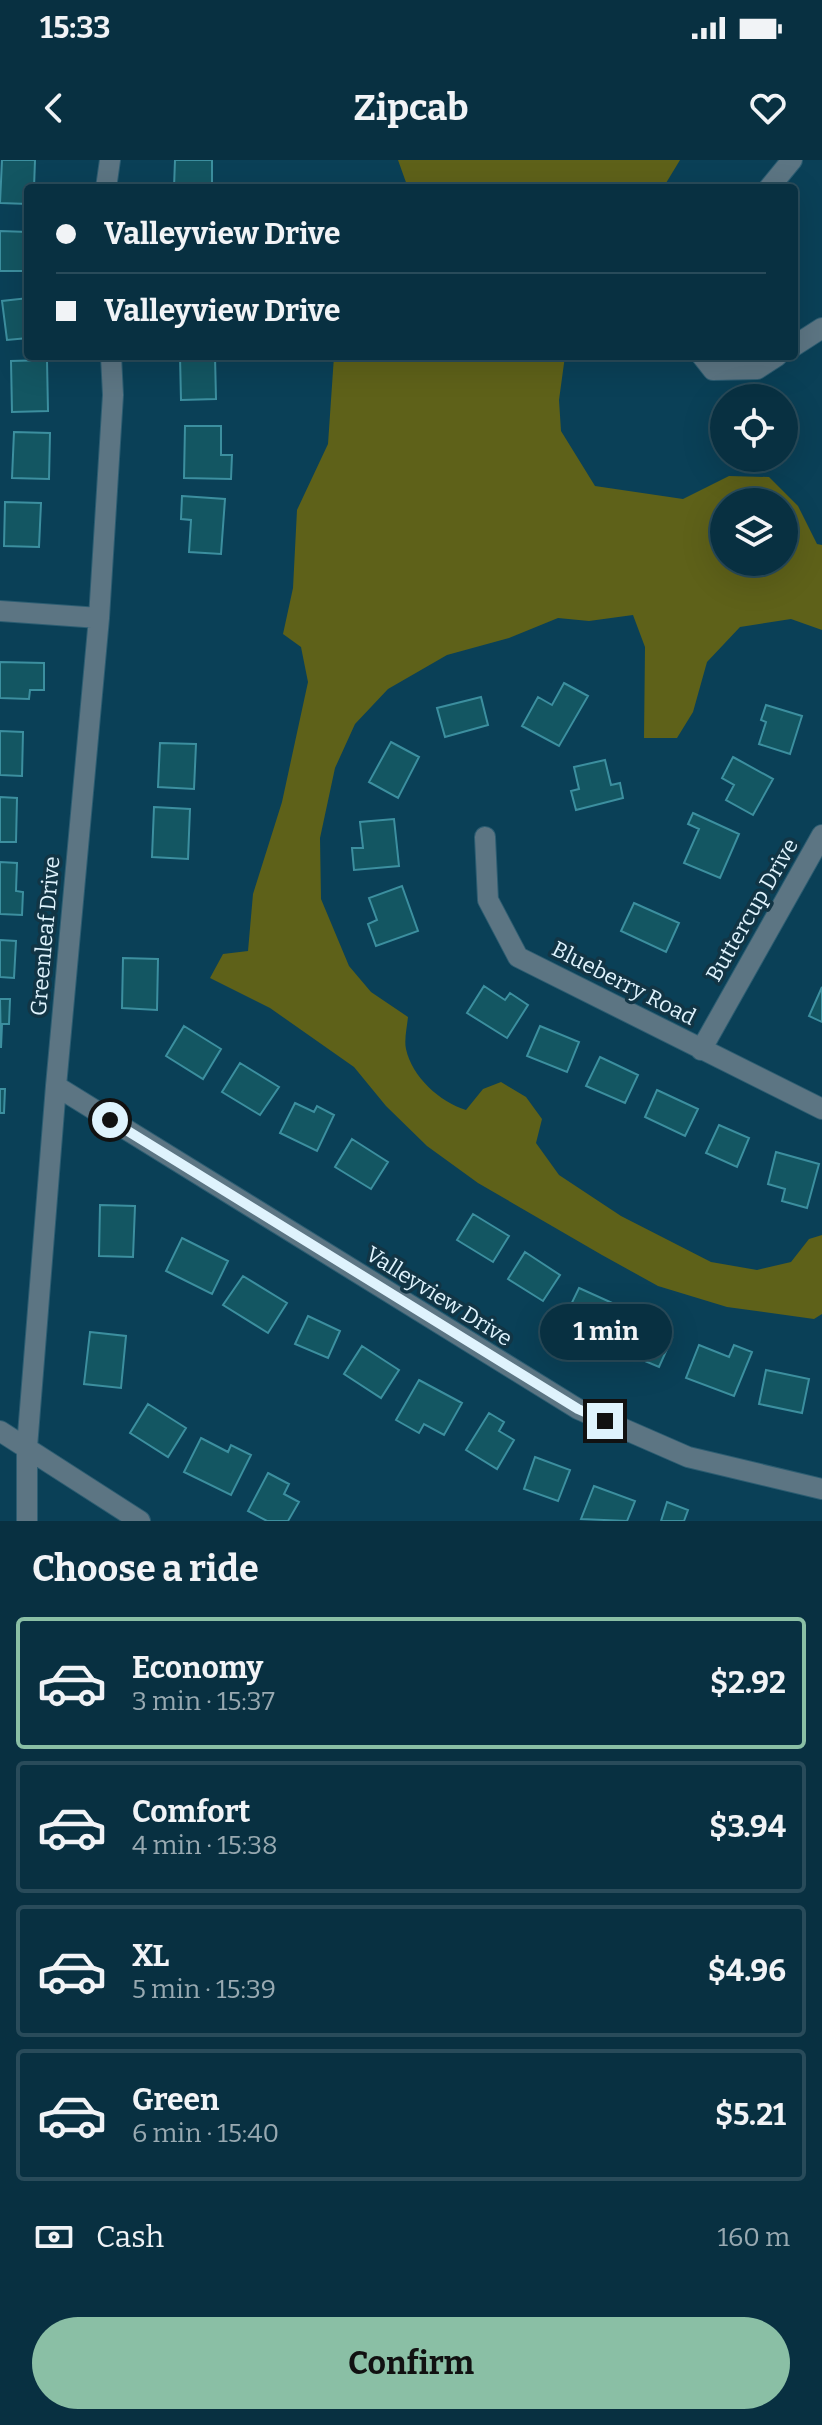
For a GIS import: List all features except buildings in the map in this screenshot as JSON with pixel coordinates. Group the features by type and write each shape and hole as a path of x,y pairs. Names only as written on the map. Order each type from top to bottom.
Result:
{"street":[{"path":"107,184 110,160"},
{"path":"772,184 792,160"},
{"path":"798,343 822,328"},
{"name":"Greenleaf Drive","path":"27,1521 27,1447 99,618 113,395 111,360"},
{"path":"705,360 713,370 757,369 771,360"},
{"path":"0,611 99,618"},
{"name":"Buttercup Drive","path":"701,1050 822,835"},
{"name":"Blueberry Road","path":"485,837 488,900 518,957 822,1109"},
{"name":"Valleyview Drive","path":"56,1086 578,1409 688,1457 822,1489"},
{"path":"0,1431 140,1521"}],"shaded area":[{"path":"398,160 680,160 665,184 407,184"},
{"path":"334,360 564,360 559,400 561,431 595,486 683,499 729,476 769,477 780,488 710,488 710,576 798,576 798,506 817,544 822,545 822,630 791,619 740,627 707,662 693,712 677,738 644,738 645,647 633,615 589,621 558,618 509,638 447,655 388,689 355,724 335,768 320,838 321,899 349,966 371,992 408,1017 405,1038 409,1059 437,1095 466,1110 483,1089 501,1082 526,1097 542,1119 536,1143 559,1175 621,1216 711,1262 757,1270 791,1262 809,1239 822,1235 822,1314 814,1319 727,1307 658,1286 478,1183 427,1146 386,1106 354,1067 270,1008 210,978 223,954 248,951 253,894 282,802 308,682 301,647 283,634 293,588 297,510 328,444"}],"route":[{"path":"110,1120 490,1356 578,1409 605,1421"}]}
